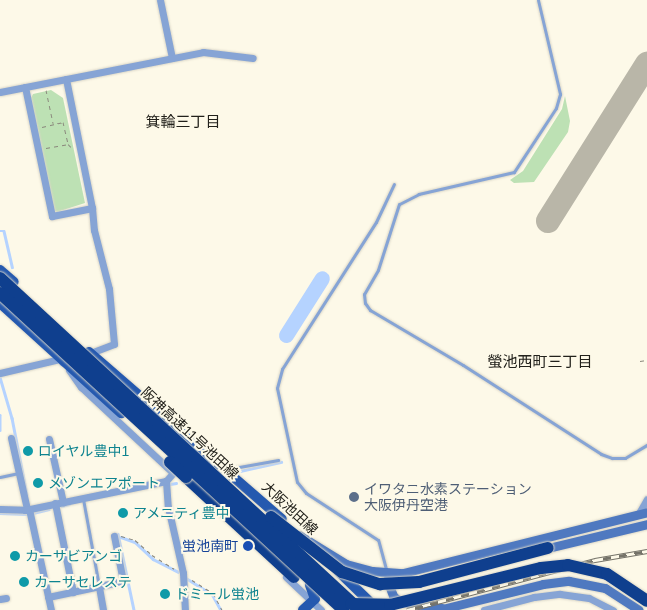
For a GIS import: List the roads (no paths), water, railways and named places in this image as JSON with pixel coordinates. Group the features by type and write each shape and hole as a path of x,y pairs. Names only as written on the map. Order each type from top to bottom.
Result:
{"highway":[{"name":"阪神高速11号池田線","path":"0,278 360,610"},
{"name":"阪神高速11号池田線","path":"0,293 59,353 344,610"},
{"path":"59,353 186,477 280,565 322,594 362,606 383,606 541,568 568,565 607,574 647,601"},
{"path":"181,444 316,554 355,578 380,584 419,582 548,548"}],"main road":[{"name":"大阪池田線","path":"0,270 90,353 225,470 241,481 378,610"},
{"path":"0,303 59,353 336,610"},
{"path":"241,481 243,491 264,515 349,599 350,610"},
{"path":"303,610 317,606 316,596 310,585"}],"street":[{"path":"160,0 172,58"},
{"path":"0,92 203,52 253,58"},
{"path":"66,79 92,208 94,230 109,289 114,344 90,353"},
{"path":"25,87 52,216 92,208"},
{"path":"0,373 59,353 81,386 173,474 317,606"},
{"path":"12,438 51,610"},
{"path":"49,439 63,502"},
{"path":"0,510 28,509 166,481 173,474"},
{"path":"166,481 168,507 183,573 185,610"},
{"path":"548,548 569,536 632,520 643,513 647,499"},
{"path":"55,504 72,592"},
{"path":"299,535 346,564 386,573 403,572 643,513"},
{"path":"548,548 647,524"},
{"path":"48,598 123,581 114,536"},
{"path":"390,585 403,572"},
{"path":"386,573 393,596 404,604 441,609 464,607 543,584 578,582 611,591 639,610"},
{"path":"99,587 102,610"},
{"path":"484,610 534,597 560,594 589,598 613,610"}],"lane":[{"path":"538,0 560,94 556,108 514,172 418,194 399,204 378,270 364,294 364,303 370,310 463,365 601,454 612,458 626,458 647,445"},
{"path":"386,573 378,540 306,493 297,482 277,388 282,369 376,222 394,184"},
{"path":"59,353 90,353"},
{"path":"225,470 278,460"},
{"path":"0,477 19,473"},
{"path":"82,498 99,587"}],"waterway":[{"path":"0,231 4,231 12,267"},
{"path":"286,335 322,278"},
{"path":"0,377 12,418 27,495"},
{"path":"0,415 0,430"},
{"path":"240,471 281,462"},
{"path":"170,484 176,483"},
{"path":"61,506 69,504"},
{"path":"33,513 49,509"},
{"path":"0,513 27,514"},
{"path":"118,534 134,610"},
{"path":"121,537 135,542 153,559 178,572"},
{"path":"186,578 212,594 221,610"}],"railway":[{"path":"407,610 595,560 647,551"}],"place":[{"name":"ロイヤル豊中1","path":"28,451"},
{"name":"メゾンエアポート","path":"38,483"},
{"name":"イワタニ水素ステーション 大阪伊丹空港","path":"354,497"},
{"name":"アメニティ豊中","path":"123,513"},
{"name":"蛍池南町","path":"248,546"},
{"name":"カーサビアンゴ","path":"15,556"},
{"name":"カーサセレステ","path":"24,582"},
{"name":"ドミール蛍池","path":"165,594"}],"district":[{"name":"箕輪三丁目","path":"183,122"},
{"name":"螢池西町三丁目","path":"540,362"}]}
